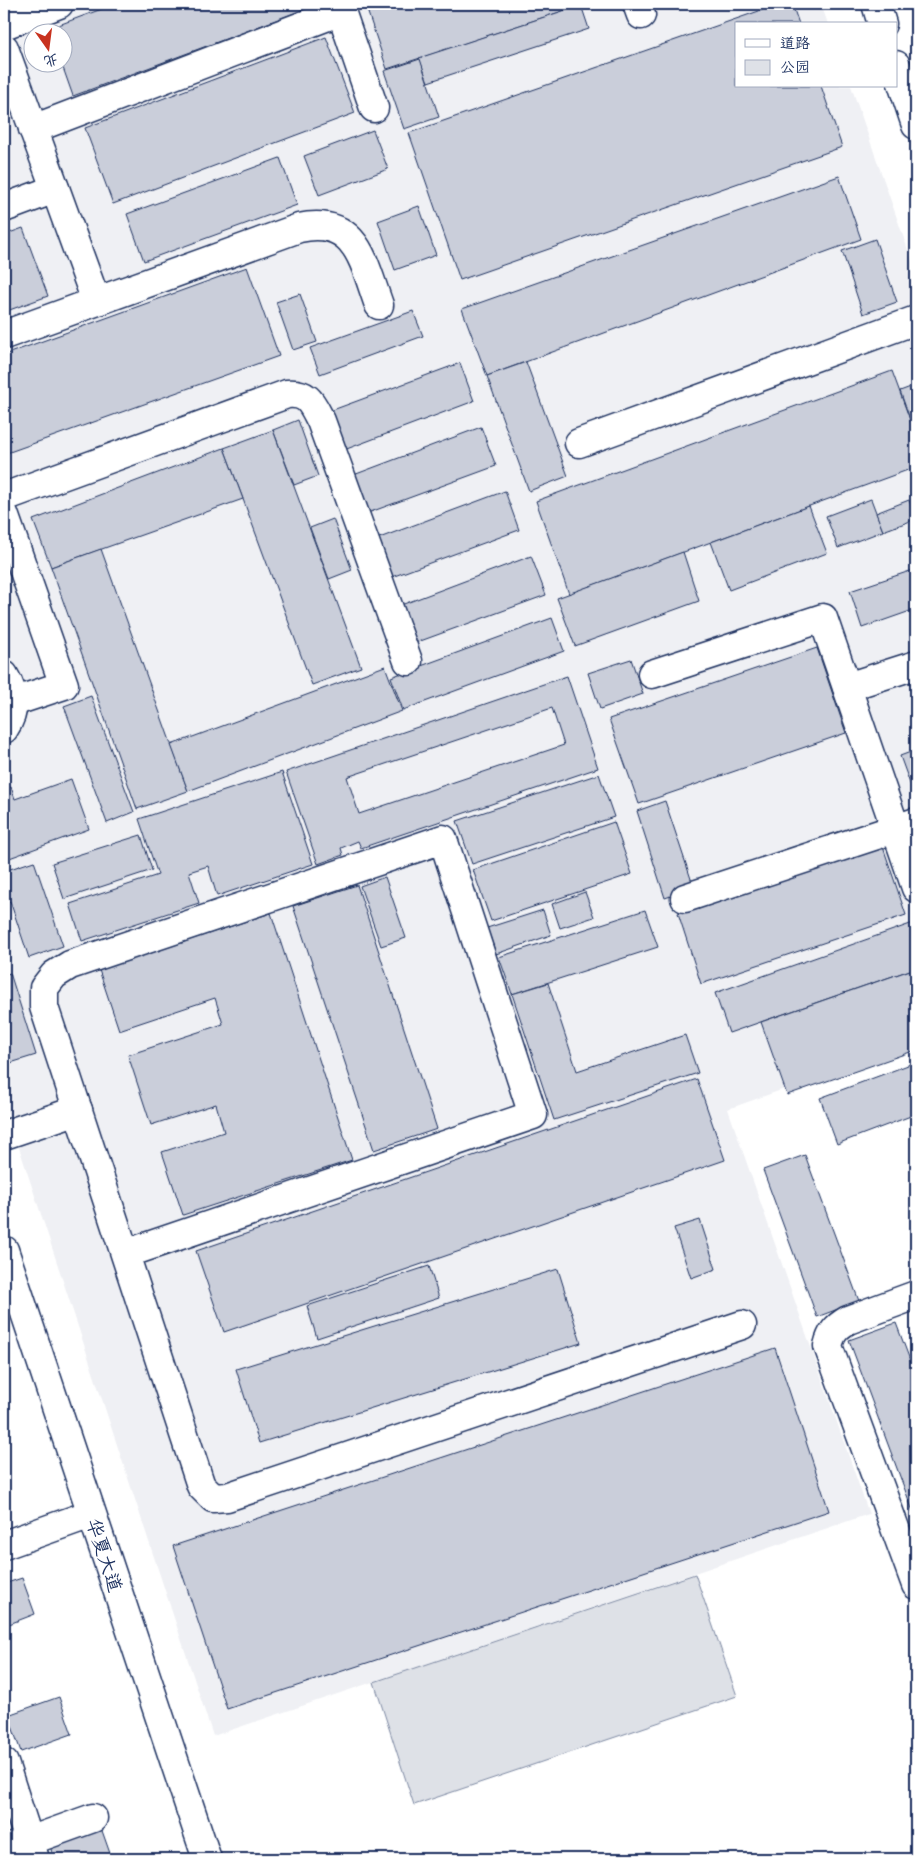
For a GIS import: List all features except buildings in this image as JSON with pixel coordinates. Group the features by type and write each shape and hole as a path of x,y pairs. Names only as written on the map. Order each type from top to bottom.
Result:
{"street":[{"path":"4,25 59,4"},
{"path":"876,4 881,22"},
{"path":"34,129 341,10 374,108"},
{"path":"4,48 12,93 34,129 96,301"},
{"path":"898,70 914,111"},
{"path":"4,208 55,189"},
{"path":"4,335 299,228 315,224 343,232 354,242 379,305"},
{"path":"579,443 916,320"},
{"path":"4,497 287,394 298,393 307,398 321,421 408,661"},
{"path":"4,514 64,685 14,702"},
{"path":"652,674 823,618 847,687 906,825 916,888"},
{"path":"847,687 916,665"},
{"path":"4,675 12,689 14,702 12,716 4,729"},
{"path":"685,898 906,825"},
{"path":"125,1254 533,1115 444,839 70,965 54,975 44,988 44,1007 201,1486 213,1498 227,1497 742,1325"},
{"path":"4,1135 78,1110"},
{"name":"华夏大道","path":"4,1250 207,1859"},
{"path":"916,1295 843,1323 831,1335 828,1346 916,1585"},
{"path":"4,1545 91,1514"},
{"path":"4,1763 32,1850"},
{"path":"4,1850 32,1850 93,1818"}],"shaded area":[{"path":"4,4 821,4 827,22 735,22 735,88 852,88 916,273 916,1042 728,1109 869,1514 213,1736 4,1102"}],"green space":[{"path":"695,1574 737,1696 414,1805 374,1682"}]}
